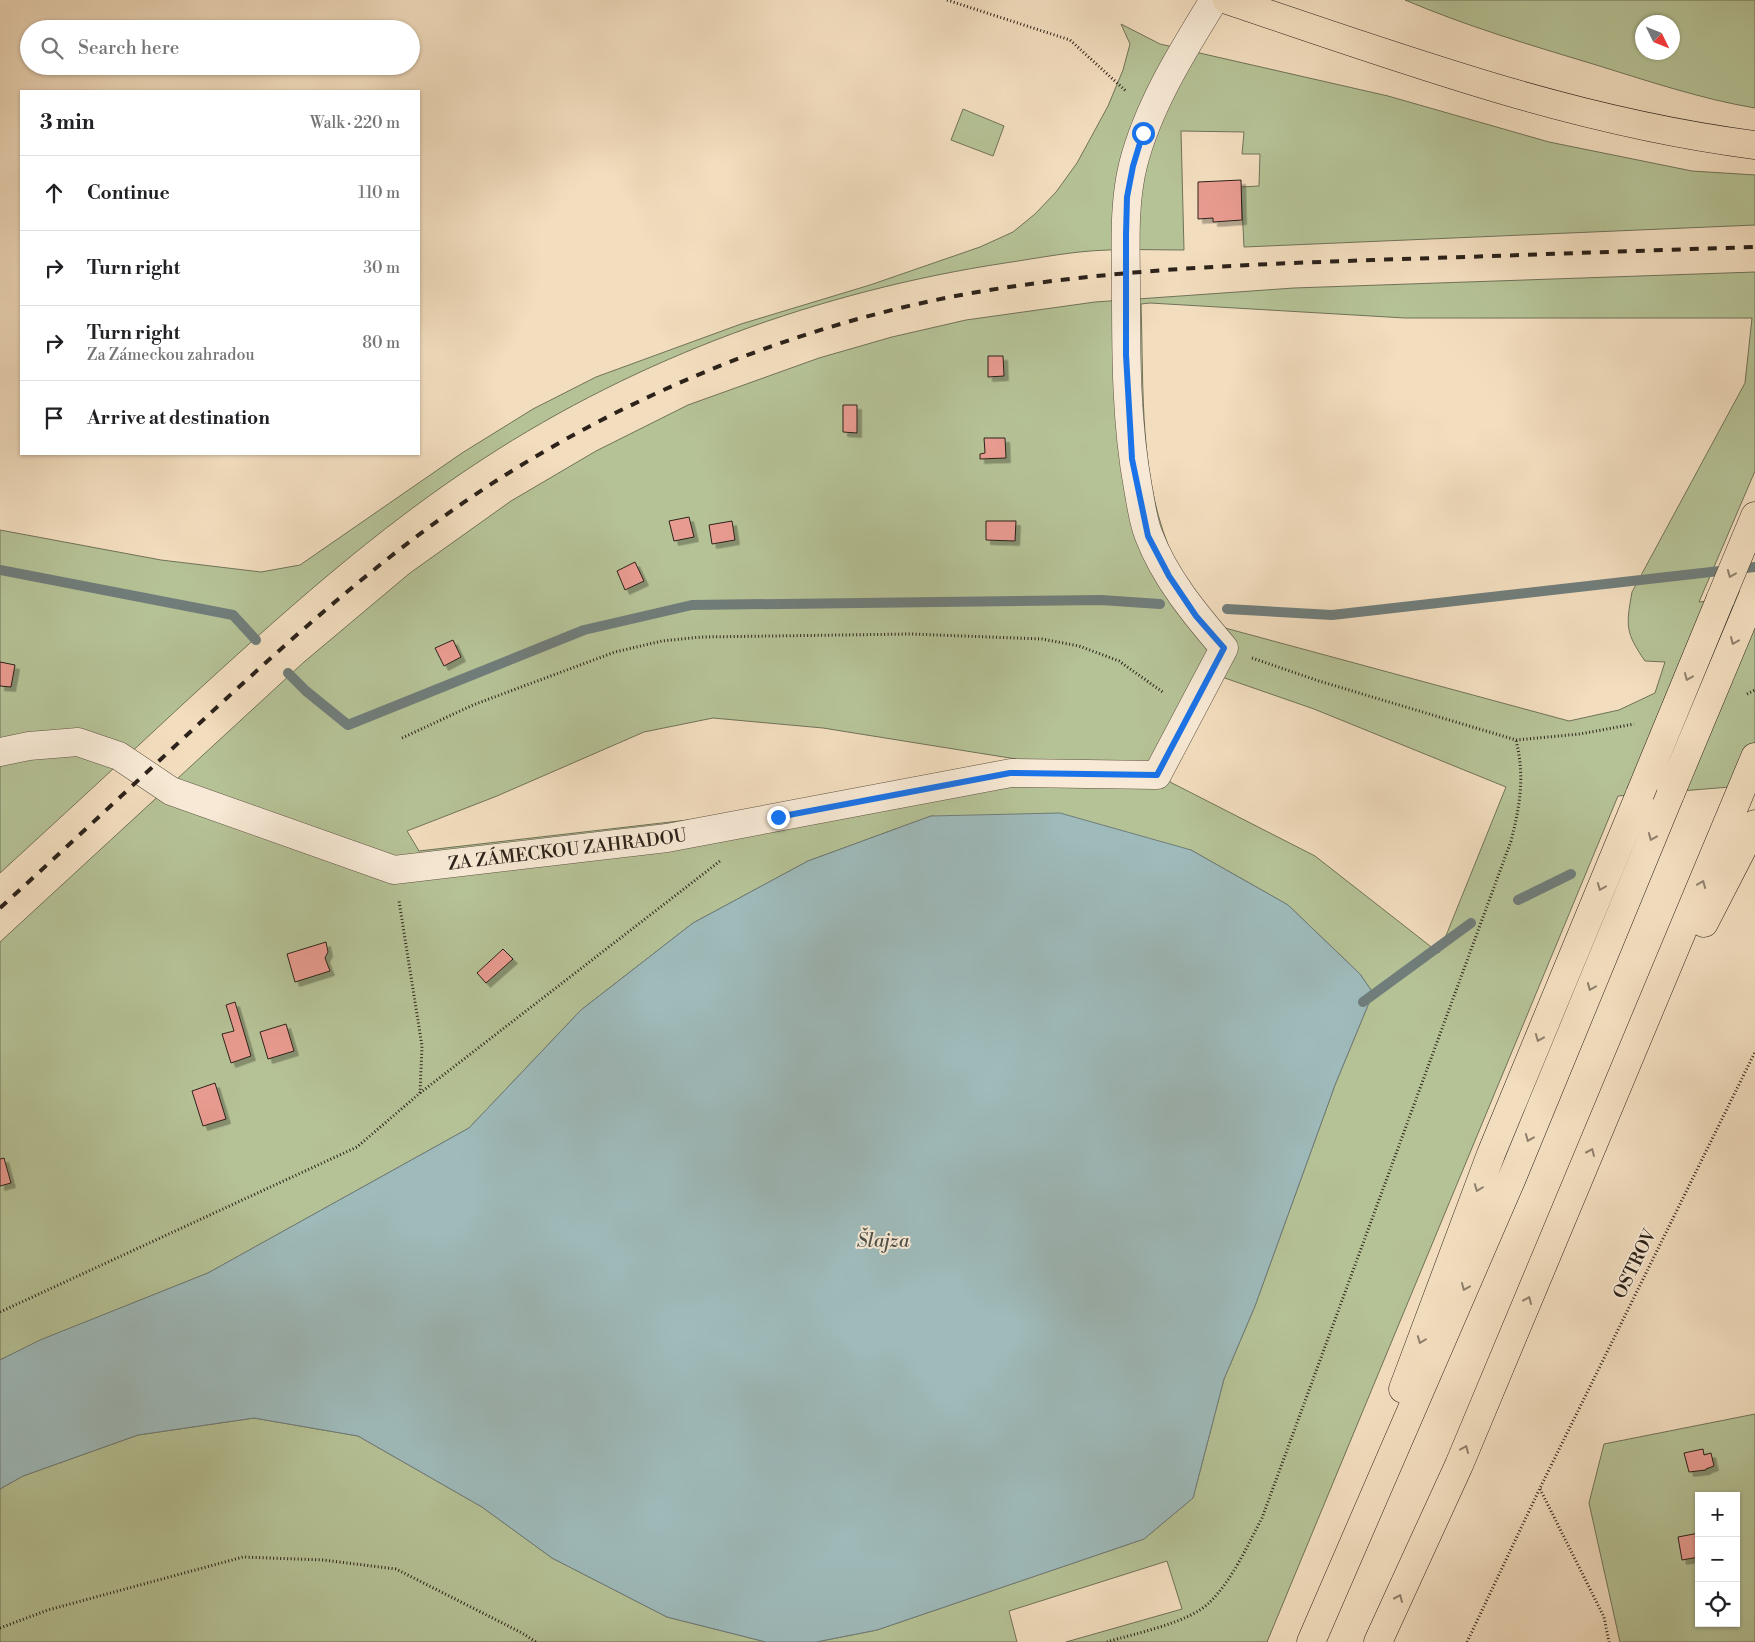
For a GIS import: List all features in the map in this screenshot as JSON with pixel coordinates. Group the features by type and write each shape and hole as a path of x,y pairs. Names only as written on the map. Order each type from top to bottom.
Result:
{"main road":[{"path":"1227,0 1479,84 1556,106 1755,145"},
{"path":"1309,1642 1491,1154 1755,516"},
{"path":"1309,1642 1512,1178 1754,594"},
{"path":"1378,1642 1459,1465 1617,1091 1755,757"},
{"path":"1617,1091 1755,824"}],"street":[{"path":"1191,713 1224,648 1196,616 1174,584 1148,536 1132,459 1126,355 1127,197 1133,166 1151,114 1182,53 1214,0"},
{"name":"ZA ZÁMECKOU ZAHRADOU","path":"0,752 29,746 78,742 119,756 170,790 394,870 667,838 1010,773 1157,775 1191,713"}],"path":[{"path":"948,0 1070,40 1151,114"},
{"path":"402,738 473,705 606,655 662,641 701,637 911,634 1042,639 1079,646 1120,661 1191,713"},
{"path":"1224,648 1320,681 1516,740 1580,734 1635,724"},
{"path":"1738,698 1755,690"},
{"path":"1107,1642 1176,1621 1209,1603 1230,1576 1262,1518 1511,841 1522,783 1522,761 1516,740"},
{"path":"0,1312 357,1147 420,1093 723,859"},
{"path":"394,870 422,1046 420,1093"},
{"name":"OSTROV","path":"1468,1642 1540,1488 1755,1052"},
{"path":"1540,1488 1604,1617 1609,1642"},
{"path":"0,1628 48,1610 244,1557 323,1560 396,1569 522,1633 536,1642"}],"green space":[{"path":"1405,0 1755,0 1755,108 1714,100 1653,83 1498,35"},
{"path":"1121,24 1160,44 1388,96 1549,142 1692,171 1755,175 1755,225 1244,247 1241,187 1259,186 1260,154 1242,154 1244,132 1181,131 1184,250 1117,250 1069,253 936,275 868,291 800,310 734,333 604,389 543,422 483,459 443,486 366,544 255,639 0,873 0,530 161,560 261,572 300,565 462,453 533,409 596,377 741,324 870,285 980,247 1013,232 1035,214 1056,192 1077,163 1108,106 1123,70 1130,44"},
{"path":"963,109 1004,126 993,156 951,140"},
{"path":"1755,272 1755,471 1699,602 1755,595 1755,785 1618,796 1267,1642 1066,1642 1182,1609 1167,1561 1009,1611 1017,1642 816,1642 877,1630 1144,1539 1193,1498 1224,1379 1255,1306 1335,1085 1373,993 1360,974 1288,905 1191,850 931,816 808,861 693,923 581,1010 469,1128 208,1273 41,1340 0,1360 0,942 304,662 410,573 511,501 596,451 688,405 819,358 892,337 966,320 1095,302 1294,288","holes":["1141,304 1405,318 1752,318 1745,383 1632,592 1628,621 1634,643 1645,661 1665,662 1655,693 1619,710 1569,721 1225,628 1197,596 1175,561 1163,531 1155,500 1145,435 1142,369","1219,676 1314,709 1506,787 1439,953 1315,856 1170,782 1169,776","713,718 823,728 1016,759 757,812 419,851 407,831 497,796 644,732"]},
{"path":"1755,1414 1755,1642 1620,1642 1589,1503 1604,1444"},
{"path":"254,1418 358,1436 482,1507 552,1558 667,1617 766,1642 0,1642 0,1489 23,1476 138,1435"}],"water":[{"name":"Šlajza","path":"1060,813 1191,850 1288,905 1360,974 1373,993 1335,1085 1255,1306 1224,1379 1193,1498 1144,1539 877,1630 816,1642 766,1642 667,1617 552,1558 482,1507 358,1436 254,1418 138,1435 23,1476 0,1489 0,1360 40,1340 208,1273 469,1128 581,1010 693,923 808,861 931,816"}],"building":[{"path":"1241,180 1242,220 1213,222 1213,218 1198,219 1198,182"},
{"path":"988,356 1003,356 1004,376 988,377"},
{"path":"843,405 857,405 857,433 843,432"},
{"path":"984,438 1005,438 1006,458 980,459 980,454 985,453"},
{"path":"689,517 694,537 674,541 669,521"},
{"path":"732,521 735,540 712,544 709,525"},
{"path":"986,521 1016,521 1015,541 986,540"},
{"path":"635,562 644,581 625,590 617,571"},
{"path":"453,640 461,657 444,666 435,648"},
{"path":"0,662 15,665 11,687 0,686"},
{"path":"326,942 328,952 325,958 330,971 295,982 287,954"},
{"path":"503,949 513,959 486,983 477,973"},
{"path":"235,1002 251,1056 231,1063 222,1034 234,1031 226,1005"},
{"path":"286,1024 294,1051 268,1059 260,1032"},
{"path":"215,1083 226,1119 203,1126 192,1091"},
{"path":"4,1158 11,1183 0,1186 0,1159"},
{"path":"1703,1449 1704,1455 1711,1453 1714,1466 1706,1470 1689,1472 1684,1453"},
{"path":"1695,1534 1695,1558 1682,1560 1678,1537"}],"waterway":[{"path":"1227,609 1332,615 1755,567"},
{"path":"0,570 233,615 256,640"},
{"path":"288,673 306,691 348,725 584,630 692,605 1101,600 1160,604"},
{"path":"1518,900 1571,874"},
{"path":"1363,1002 1471,923"}],"railway":[{"path":"0,908 272,657 382,563 420,534 499,479 552,447 607,417 721,365 780,343 840,324 901,308 961,295 1115,274 1269,264 1755,247"}],"route":[{"path":"778,817 1010,773 1157,775 1191,713 1224,648 1196,616 1169,576 1148,536 1132,459 1126,355 1127,197 1133,166 1143,133"}]}
